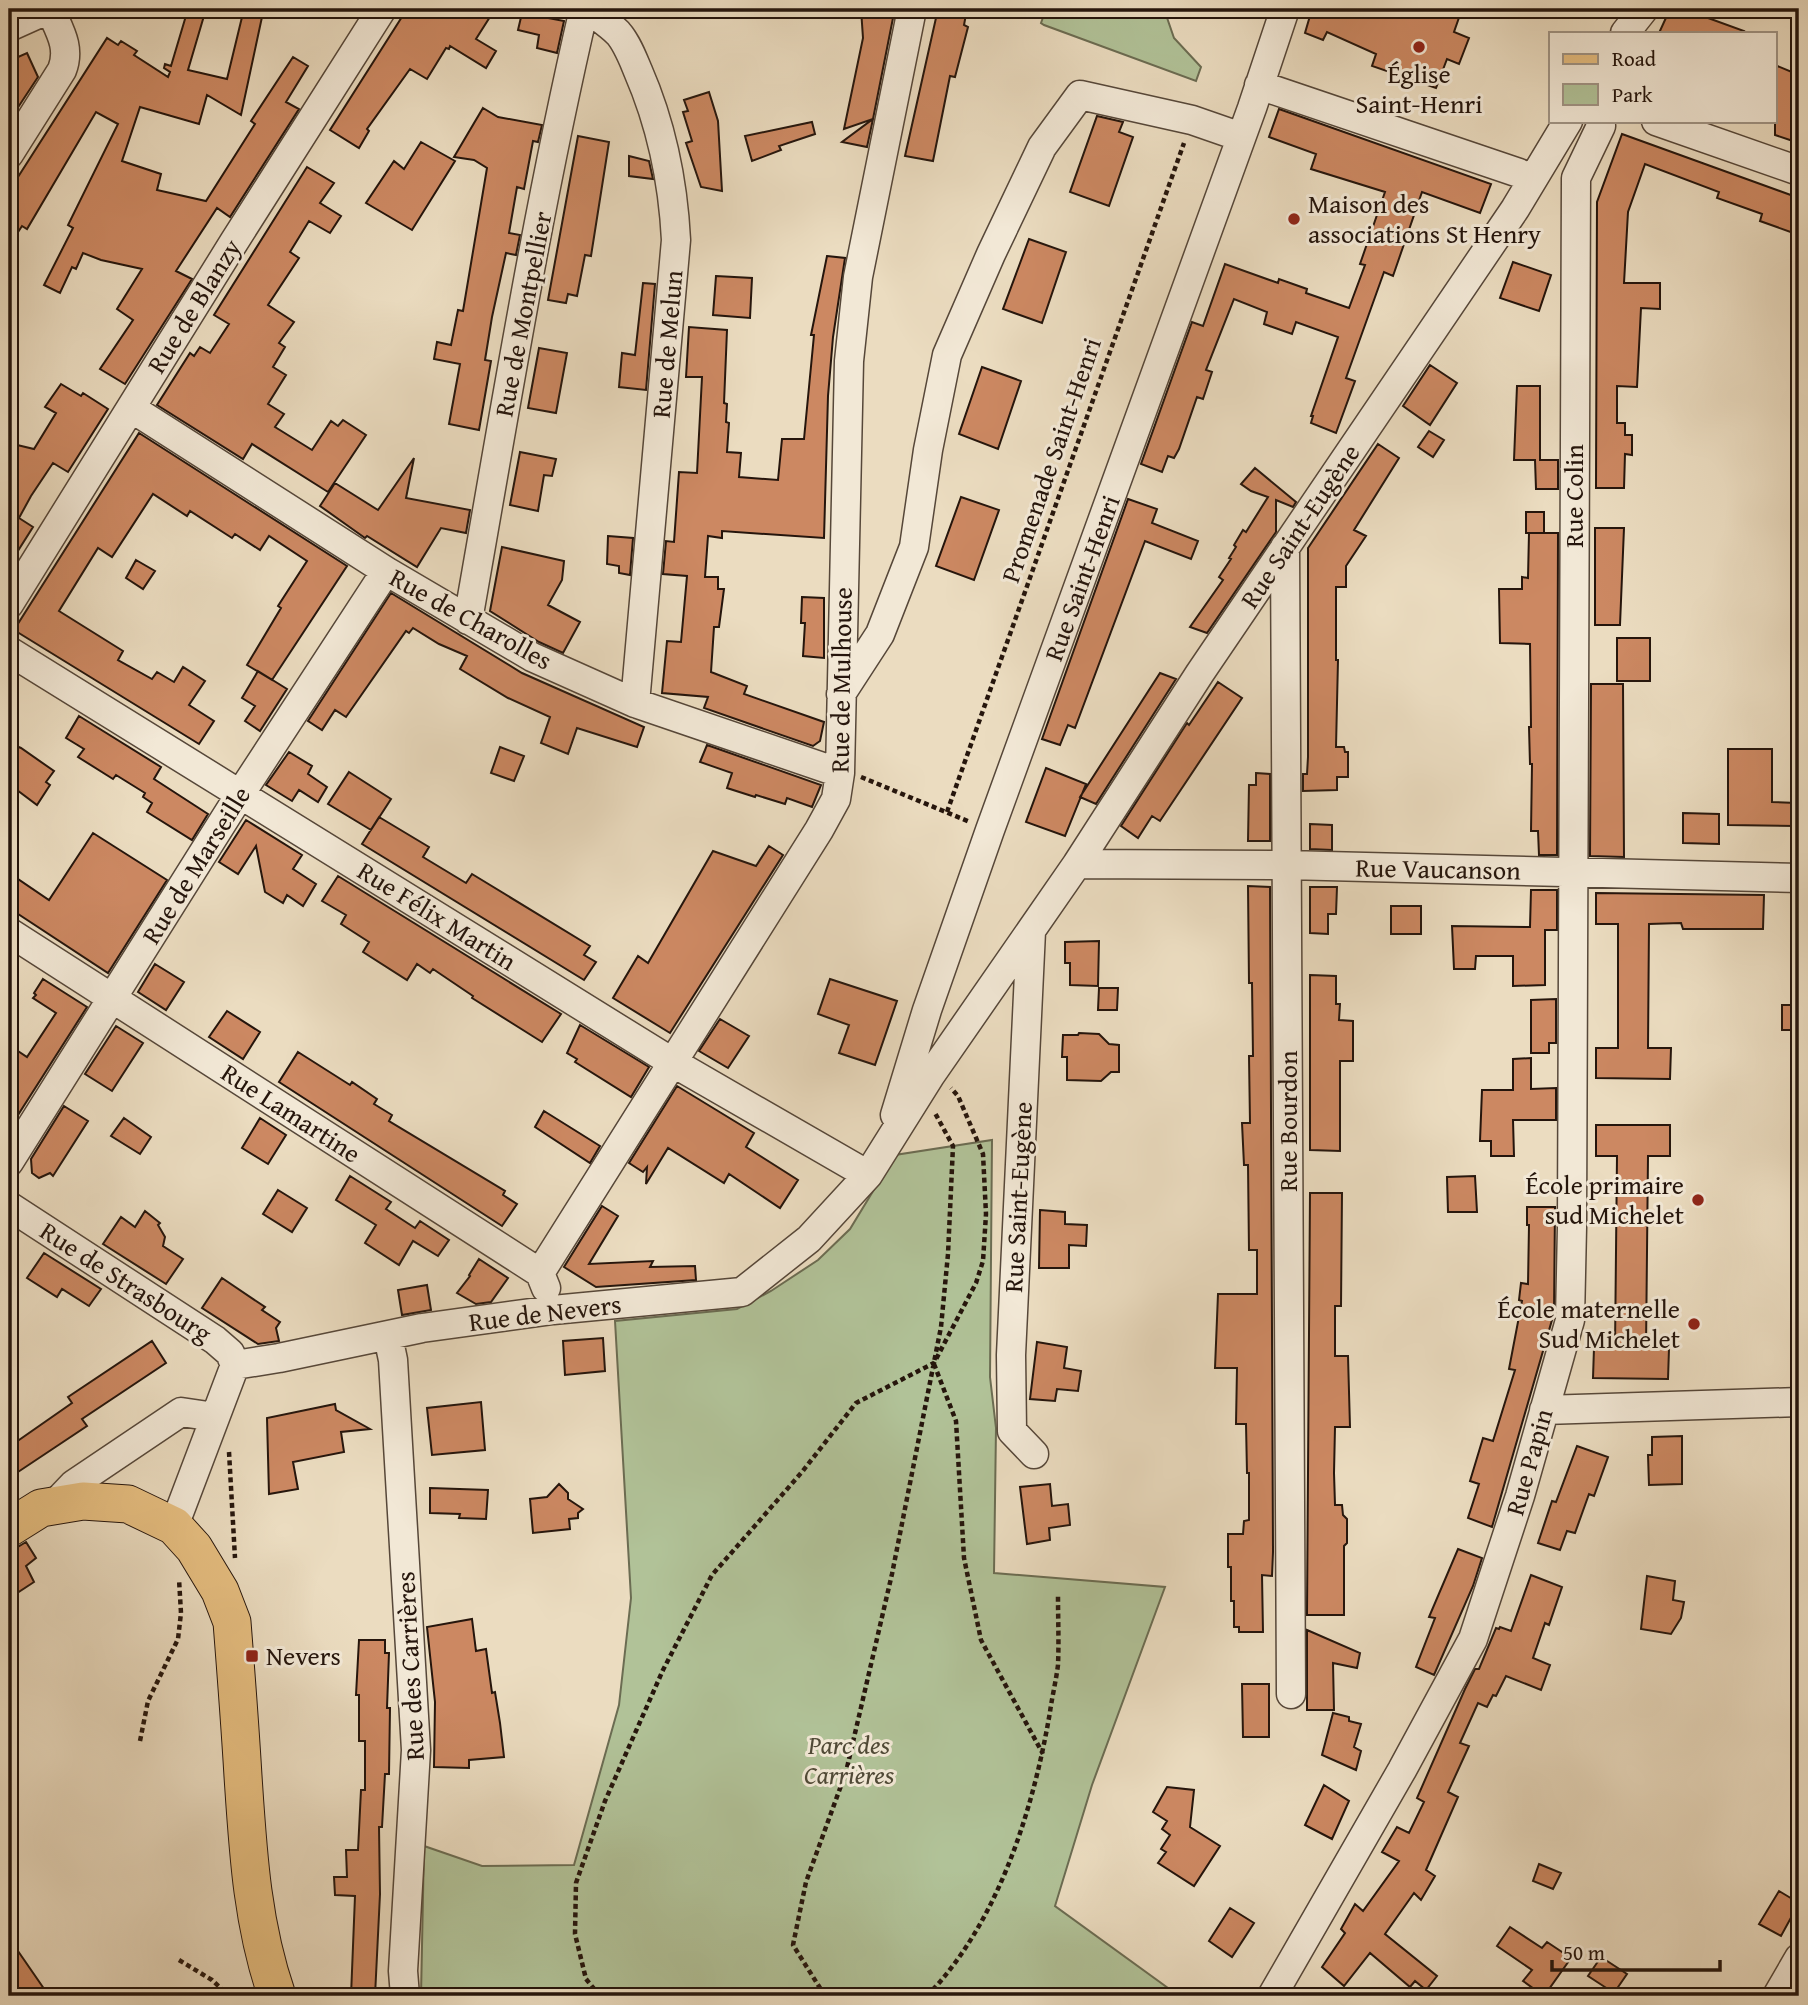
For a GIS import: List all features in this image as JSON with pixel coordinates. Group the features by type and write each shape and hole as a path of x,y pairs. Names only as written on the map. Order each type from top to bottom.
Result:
{"main road":[{"path":"9,1528 48,1506 83,1501 128,1504 174,1526 205,1563 232,1622 248,1865 255,1918 265,1962 277,1996"}],"street":[{"name":"Rue de Blanzy","path":"9,604 382,9"},
{"name":"Rue de Montpellier","path":"468,620 568,76 586,9"},
{"name":"Rue de Melun","path":"586,9 619,34 630,52 651,101 669,167 674,198 676,240 635,703"},
{"name":"Rue de Mulhouse","path":"540,1273 836,799 839,771 849,361 858,277 912,9"},
{"name":"Rue Saint-Henri","path":"884,1148 927,1010 990,830 1285,9"},
{"path":"9,154 67,58 64,42 31,14"},
{"path":"1259,85 1519,173 1531,180"},
{"path":"841,695 880,634 914,547 928,450 947,355 1042,147 1080,95 1192,120 1241,137"},
{"name":"Rue Saint-Eugène","path":"869,1175 917,1097 1077,864 1285,547 1515,209 1567,122"},
{"path":"1570,122 1583,130 1604,123"},
{"path":"1659,122 1799,171"},
{"name":"Rue Colin","path":"1572,872 1576,178 1604,123"},
{"name":"Rue de Charolles","path":"131,408 386,571 532,657 635,703 839,771"},
{"name":"Rue Bourdon","path":"1285,547 1291,1694"},
{"name":"Rue de Marseille","path":"9,1162 241,793 386,571"},
{"name":"Rue Félix Martin","path":"9,651 672,1062 869,1175"},
{"name":"Rue Vaucanson","path":"1077,864 1286,865 1799,877"},
{"name":"Rue Papin","path":"1272,1996 1402,1770 1473,1639 1520,1496 1570,1320 1572,872"},
{"name":"Rue Saint-Eugène","path":"1031,930 1011,1368 1012,1431 1034,1454"},
{"name":"Rue Lamartine","path":"9,932 540,1273"},
{"name":"Rue de Nevers","path":"235,1365 422,1328 553,1310 742,1292 809,1239 869,1175"},
{"name":"Rue de Strasbourg","path":"9,1206 215,1340 230,1353 235,1365"},
{"path":"540,1273 553,1310"},
{"name":"Rue des Carrières","path":"388,1336 393,1360 416,1750 403,1971 405,1996"},
{"path":"174,1526 235,1365"},
{"path":"1544,1410 1799,1402"},
{"path":"48,1506 74,1484 181,1412 215,1417"},
{"path":"1777,1996 1799,1958"}],"path":[{"name":"Promenade Saint-Henri","path":"947,812 1192,120"},
{"path":"839,771 990,830"},
{"path":"600,1996 586,1979 575,1934 576,1883 606,1801 663,1670 712,1575 802,1472 856,1403 934,1363 976,1283 983,1261 986,1214 983,1154 958,1096 936,1070"},
{"path":"825,1996 793,1945 806,1882 846,1772 892,1574 941,1327 948,1254 953,1146 930,1104 917,1097"},
{"path":"934,1363 956,1421 964,1558 981,1640 1043,1754"},
{"path":"229,1444 236,1564"},
{"path":"141,1741 148,1701 178,1639 181,1613 178,1574"},
{"path":"927,1996 938,1985 983,1920 1017,1843 1043,1754 1058,1666 1058,1596"},
{"path":"179,1960 212,1980 229,1996"}],"green space":[{"path":"1046,9 1164,9 1174,38 1201,67 1196,81 1044,25 1041,23"},
{"name":"Parc des Carrières","path":"992,1140 990,1377 996,1428 994,1573 1165,1587 1092,1785 1055,1906 1179,1996 421,1996 424,1846 482,1866 574,1865 619,1705 631,1598 615,1321 737,1309 771,1291 818,1260 850,1229 895,1155"}],"building":[{"path":"188,9 206,9 188,70 227,79 243,13 262,17 241,115 207,95 199,124 140,107 122,161 161,174 157,190 206,201 255,124 251,121 293,57 308,66 286,102 299,109 230,217 217,208 176,271 192,279 125,384 100,369 133,320 117,309 142,269 83,253 76,269 72,267 60,293 44,285 73,228 68,225 118,124 96,112 27,229 22,226 9,246 9,191 107,38 118,45 121,41 137,51 134,55 168,77 170,72 164,68 165,64 171,66"},
{"path":"407,9 495,9 476,39 496,51 486,68 450,46 449,49 446,48 427,79 410,69 367,129 369,131 359,148 330,130"},
{"path":"861,9 891,9 893,18 873,119 844,129 863,38"},
{"path":"938,9 967,9 964,25 968,27 955,77 950,76 933,161 905,156"},
{"name":"Église Saint-Henri","path":"1312,9 1462,9 1454,32 1469,38 1459,64 1447,59 1436,88 1372,66 1376,54 1327,32 1323,40 1305,33"},
{"path":"1670,9 1701,9 1697,14 1744,31 1744,32 1659,32"},
{"path":"522,13 564,21 557,53 537,48 539,35 518,30"},
{"path":"27,53 38,77 9,121 9,61"},
{"path":"1776,65 1799,75 1799,143 1775,135"},
{"path":"709,92 718,121 722,191 701,187 686,143 692,141 683,112 688,111 684,100"},
{"path":"483,108 498,117 542,125 538,142 533,141 524,189 517,187 509,233 520,235 516,255 506,253 492,317 485,360 491,361 479,430 449,424 460,364 434,359 437,342 451,345 458,310 463,311 487,168 474,160 454,157"},
{"path":"1279,109 1491,184 1480,213 1422,192 1393,276 1384,272 1346,378 1355,381 1336,433 1311,423 1311,416 1338,337 1296,322 1292,334 1264,324 1267,312 1234,299 1206,370 1212,372 1203,399 1197,397 1179,449 1174,458 1168,456 1162,472 1141,464 1192,322 1203,326 1225,264 1278,283 1279,279 1307,289 1306,293 1349,308 1365,265 1360,264 1385,192 1311,169 1316,154 1269,137"},
{"path":"1097,116 1123,122 1119,132 1133,137 1109,206 1070,192"},
{"path":"873,119 867,147 842,142"},
{"path":"812,122 815,134 779,146 781,150 752,161 745,136"},
{"path":"1622,134 1799,198 1799,235 1760,221 1762,214 1717,198 1719,192 1645,164 1628,212 1624,283 1660,283 1660,309 1641,308 1637,387 1617,386 1617,423 1625,423 1625,435 1632,435 1632,455 1625,454 1624,488 1596,488 1597,202"},
{"path":"578,136 609,142 591,256 585,255 577,296 568,294 566,303 548,300"},
{"path":"421,142 455,161 412,230 366,203 394,161 404,169"},
{"path":"629,156 649,161 653,179 629,176"},
{"path":"307,167 334,183 320,203 341,216 330,233 309,221 290,252 299,258 268,305 294,322 279,343 285,347 273,367 286,375 268,404 284,414 275,427 312,450 331,421 338,426 343,420 366,435 328,492 252,444 243,459 157,405 190,353 194,356 200,347 210,353 229,324 214,315"},
{"path":"1029,239 1066,252 1042,323 1003,309"},
{"path":"827,256 845,258 833,337 828,396 824,538 722,531 722,538 708,536 705,577 718,577 718,589 724,589 719,627 714,627 711,672 747,686 744,694 824,722 820,741 813,746 704,708 708,697 662,693 667,641 681,642 687,576 663,574 666,541 674,542 679,472 697,473 702,377 686,377 689,327 727,330 724,403 727,404 726,422 729,423 727,452 741,453 739,477 778,480 782,439 804,439 814,335 811,335"},
{"path":"1513,262 1551,275 1539,311 1500,298"},
{"path":"716,276 752,278 750,318 713,315"},
{"path":"643,283 655,284 646,390 619,387 622,353 635,355"},
{"path":"539,348 567,353 556,413 528,408"},
{"path":"1430,365 1457,383 1430,425 1403,406"},
{"path":"982,367 1021,381 998,449 959,434"},
{"path":"61,384 81,396 83,393 108,409 68,472 53,463 31,496 19,518 33,527 9,565 9,443 34,449 56,413 45,407"},
{"path":"1517,386 1540,386 1540,460 1558,460 1558,489 1536,489 1535,460 1514,460"},
{"path":"1429,431 1444,440 1433,457 1418,447"},
{"path":"139,433 347,566 272,680 247,665 281,608 278,606 307,561 269,536 260,550 235,534 232,538 190,511 187,516 153,494 112,557 98,548 59,611 123,651 118,660 152,679 157,672 174,682 183,667 205,681 189,705 214,721 199,744 14,630"},
{"path":"1378,444 1399,458 1354,530 1366,536 1346,566 1346,587 1336,587 1336,747 1344,747 1345,752 1348,752 1348,777 1337,777 1337,790 1303,791 1303,774 1307,774 1308,757 1308,548"},
{"path":"520,452 556,459 552,476 544,475 538,511 510,505"},
{"path":"414,458 406,498 470,510 466,533 441,528 417,567 367,536 365,538 320,506 335,483 378,510"},
{"path":"1255,468 1296,502 1293,507 1276,500 1276,532 1207,633 1190,627 1223,580 1219,577 1231,559 1229,558 1236,547 1234,545 1243,530 1246,532 1268,497 1241,484"},
{"path":"961,497 999,510 974,580 936,566"},
{"path":"1128,499 1157,509 1152,523 1198,541 1191,559 1145,541 1075,728 1068,725 1060,745 1042,739"},
{"path":"1526,512 1544,512 1544,533 1526,533"},
{"path":"1595,528 1624,528 1620,625 1595,625"},
{"path":"1529,533 1558,533 1557,855 1539,855 1538,831 1531,831 1530,644 1500,643 1499,589 1522,589 1522,577 1528,578"},
{"path":"608,536 633,538 630,575 619,573 619,566 607,564"},
{"path":"502,547 564,561 562,580 548,605 580,622 563,653 539,642 490,611"},
{"path":"136,560 155,571 143,589 126,578"},
{"path":"391,593 522,673 644,727 637,747 577,728 568,754 541,743 550,717 508,698 460,669 467,656 439,644 413,628 409,633 406,631 346,717 335,710 322,730 308,721"},
{"path":"802,597 824,598 824,658 803,656 805,623 801,623"},
{"path":"1617,638 1650,638 1650,681 1617,681"},
{"path":"258,671 287,689 260,731 245,721 255,706 242,698"},
{"path":"1160,673 1176,679 1096,804 1080,797"},
{"path":"1218,682 1242,698 1160,821 1152,816 1138,838 1121,826 1187,723 1189,725"},
{"path":"1591,684 1623,684 1624,857 1590,856"},
{"path":"79,716 161,767 154,779 208,814 192,840 147,812 152,803 143,797 145,793 116,775 113,779 78,757 84,749 66,738"},
{"path":"9,743 54,771 46,782 50,785 37,805 9,784"},
{"path":"707,745 821,785 812,807 787,798 785,804 727,788 732,773 700,762"},
{"path":"500,747 524,756 514,781 491,773"},
{"path":"1728,749 1772,749 1772,802 1796,803 1795,826 1728,825"},
{"path":"289,752 312,766 308,774 327,787 318,802 299,790 292,801 266,785"},
{"path":"1046,768 1086,784 1065,836 1026,822"},
{"path":"349,772 391,799 371,830 328,804"},
{"path":"1256,773 1270,774 1270,841 1248,841 1249,785 1256,785"},
{"path":"1683,813 1719,814 1719,844 1683,843"},
{"path":"379,817 429,847 423,857 466,883 472,874 590,946 584,955 596,962 584,980 362,844"},
{"path":"246,820 302,855 293,869 316,884 303,906 287,895 283,903 265,892 256,846 238,874 219,862"},
{"path":"1310,824 1332,825 1332,850 1310,849"},
{"path":"93,833 167,880 108,973 9,908 9,873 49,900"},
{"path":"769,846 783,855 670,1033 613,998 638,956 648,963 713,851 756,866"},
{"path":"338,876 561,1014 542,1042 472,998 473,996 433,969 430,973 417,964 407,980 363,952 369,942 341,924 346,915 322,901"},
{"path":"1248,886 1270,887 1273,1552 1272,1576 1262,1575 1263,1632 1239,1632 1239,1627 1234,1627 1231,1567 1228,1567 1228,1534 1243,1534 1244,1521 1249,1520 1246,1424 1236,1424 1237,1368 1215,1368 1218,1294 1257,1294 1257,1250 1249,1250 1248,1165 1244,1165 1242,1123 1250,1123 1249,1056 1253,1056"},
{"path":"1310,887 1337,887 1336,914 1328,914 1328,934 1310,933"},
{"path":"1531,890 1557,890 1557,930 1545,930 1545,985 1513,986 1513,956 1476,956 1475,969 1454,969 1452,926 1530,927"},
{"path":"1596,893 1764,895 1763,929 1683,929 1681,923 1649,924 1648,1048 1671,1048 1670,1079 1596,1078 1596,1048 1618,1048 1618,924 1596,924"},
{"path":"1391,906 1421,906 1421,934 1391,934"},
{"path":"1099,941 1098,986 1070,985 1070,963 1065,963 1065,942"},
{"path":"155,964 184,982 166,1010 138,992"},
{"path":"1310,975 1336,976 1339,1020 1353,1021 1353,1061 1340,1061 1340,1151 1310,1150"},
{"path":"43,979 87,1007 9,1129 9,1045 27,1057 56,1013 33,998"},
{"path":"830,979 897,1001 875,1065 839,1053 849,1025 818,1014"},
{"path":"1099,988 1118,988 1117,1010 1098,1010"},
{"path":"1556,999 1556,1043 1549,1043 1549,1053 1531,1053 1531,1000"},
{"path":"1782,1005 1799,1005 1799,1030 1782,1030"},
{"path":"227,1011 260,1032 243,1059 209,1037"},
{"path":"720,1019 749,1036 728,1068 699,1051"},
{"path":"580,1025 649,1067 631,1097 575,1062 577,1059 567,1053"},
{"path":"116,1026 143,1043 112,1091 85,1074"},
{"path":"1099,1034 1109,1044 1119,1045 1119,1072 1111,1072 1101,1081 1067,1080 1067,1057 1062,1057 1063,1035"},
{"path":"298,1052 377,1099 374,1104 392,1115 389,1121 505,1191 503,1195 517,1204 502,1226 279,1082"},
{"path":"1531,1058 1531,1089 1556,1088 1556,1120 1513,1120 1514,1156 1491,1156 1491,1141 1480,1141 1482,1090 1513,1090 1513,1059"},
{"path":"677,1086 754,1133 746,1147 798,1180 780,1208 729,1174 724,1183 668,1148 646,1184 647,1167 643,1172 629,1163"},
{"path":"64,1106 88,1121 53,1176 50,1173 39,1178 32,1173 31,1159"},
{"path":"544,1111 600,1146 590,1163 535,1127"},
{"path":"124,1118 151,1137 140,1154 111,1136"},
{"path":"260,1118 286,1135 268,1164 242,1148"},
{"path":"1596,1125 1670,1125 1670,1156 1648,1156 1646,1348 1669,1349 1668,1379 1593,1378 1594,1348 1615,1348 1617,1156 1596,1156"},
{"path":"350,1176 391,1202 386,1209 415,1228 420,1221 449,1240 438,1256 413,1241 399,1265 365,1243 376,1225 336,1200"},
{"path":"1475,1176 1477,1212 1448,1212 1447,1177"},
{"path":"278,1190 307,1208 292,1232 263,1214"},
{"path":"1310,1193 1342,1193 1341,1306 1335,1306 1335,1356 1348,1356 1350,1427 1335,1427 1334,1473 1335,1505 1342,1505 1343,1515 1347,1519 1347,1543 1344,1546 1344,1615 1307,1615"},
{"path":"602,1206 618,1216 589,1264 653,1261 650,1267 695,1266 696,1280 596,1287 564,1267"},
{"path":"1527,1207 1555,1207 1554,1313 1492,1527 1468,1518 1479,1484 1470,1481 1483,1438 1493,1441 1515,1370 1509,1369 1522,1301 1519,1300 1521,1283 1528,1284"},
{"path":"1040,1210 1065,1212 1065,1224 1087,1225 1086,1246 1069,1245 1069,1268 1039,1268"},
{"path":"145,1211 160,1223 158,1225 165,1237 163,1246 183,1259 166,1284 103,1244 121,1217 135,1227"},
{"path":"44,1253 101,1289 89,1306 62,1289 57,1297 27,1278"},
{"path":"479,1259 508,1278 491,1302 476,1304 457,1293"},
{"path":"222,1278 265,1307 262,1310 280,1322 276,1328 279,1341 258,1344 202,1308"},
{"path":"427,1285 431,1310 402,1315 398,1290"},
{"path":"603,1338 605,1371 565,1375 563,1341"},
{"path":"152,1341 166,1363 82,1419 87,1426 9,1478 9,1447 72,1403 68,1397"},
{"path":"1037,1342 1067,1347 1064,1368 1081,1371 1078,1391 1057,1389 1055,1401 1030,1399"},
{"path":"481,1402 485,1450 432,1455 427,1408"},
{"path":"335,1404 336,1410 370,1429 341,1432 344,1452 293,1462 298,1489 269,1494 267,1418"},
{"path":"1682,1436 1682,1484 1649,1485 1648,1455 1652,1455 1652,1437"},
{"path":"1577,1446 1608,1457 1594,1496 1589,1494 1575,1533 1567,1531 1560,1550 1538,1543 1552,1501 1556,1502"},
{"path":"559,1484 568,1493 568,1499 583,1509 578,1513 578,1518 569,1519 570,1529 533,1533 530,1499 547,1497"},
{"path":"1050,1484 1052,1506 1068,1504 1070,1525 1049,1528 1050,1540 1027,1544 1020,1487"},
{"path":"430,1488 488,1490 486,1519 459,1518 460,1514 430,1513"},
{"path":"26,1542 36,1558 26,1566 34,1582 14,1595 9,1586 9,1549"},
{"path":"1458,1549 1482,1558 1473,1586 1434,1675 1416,1667 1435,1618 1429,1617"},
{"path":"1531,1575 1562,1587 1549,1625 1545,1623 1533,1658 1550,1665 1541,1690 1506,1676 1487,1707 1478,1703 1460,1743 1469,1746 1448,1792 1458,1797 1426,1870 1435,1876 1421,1900 1414,1893 1385,1934 1437,1976 1426,1990 1415,1981 1410,1987 1370,1953 1344,1986 1322,1967 1345,1933 1341,1929 1355,1904 1363,1911 1399,1861 1382,1852 1397,1827 1409,1833 1424,1802 1417,1798 1465,1689 1475,1669 1479,1669 1496,1628 1511,1631"},
{"path":"1647,1576 1675,1581 1673,1600 1684,1602 1681,1618 1671,1634 1641,1629"},
{"path":"472,1619 476,1651 486,1649 504,1757 469,1760 469,1768 434,1767 435,1702 427,1627"},
{"path":"1307,1630 1360,1653 1357,1668 1333,1663 1334,1710 1307,1710"},
{"path":"359,1640 385,1640 385,1653 389,1653 389,1774 385,1774 382,1827 379,1827 380,1894 375,1996 351,1996 355,1896 335,1895 334,1877 347,1877 346,1850 358,1850 361,1790 365,1790 365,1741 359,1741 359,1695 356,1695"},
{"path":"1242,1684 1269,1684 1269,1737 1243,1737"},
{"path":"1333,1713 1349,1717 1349,1721 1361,1724 1354,1747 1361,1751 1356,1770 1322,1755"},
{"path":"1324,1785 1349,1801 1332,1839 1305,1825"},
{"path":"1167,1787 1194,1790 1190,1827 1220,1846 1194,1886 1158,1863 1166,1852 1161,1849 1170,1835 1162,1829 1167,1821 1153,1812"},
{"path":"1539,1864 1561,1873 1553,1889 1533,1881"},
{"path":"1779,1891 1799,1903 1781,1936 1759,1924"},
{"path":"1230,1908 1254,1923 1232,1957 1209,1941"},
{"path":"1510,1927 1542,1948 1547,1942 1571,1958 1544,1996 1523,1981 1532,1970 1497,1946"},
{"path":"9,1938 49,1996 9,1996"},
{"path":"1601,1957 1627,1974 1614,1993 1588,1976"}],"place":[{"name":"Église Saint-Henri","path":"1419,47"},
{"name":"Maison des associations St Henry","path":"1294,219"},
{"name":"École primaire sud Michelet","path":"1698,1200"},
{"name":"École maternelle Sud Michelet","path":"1694,1324"},
{"name":"Nevers","path":"252,1656"}]}
